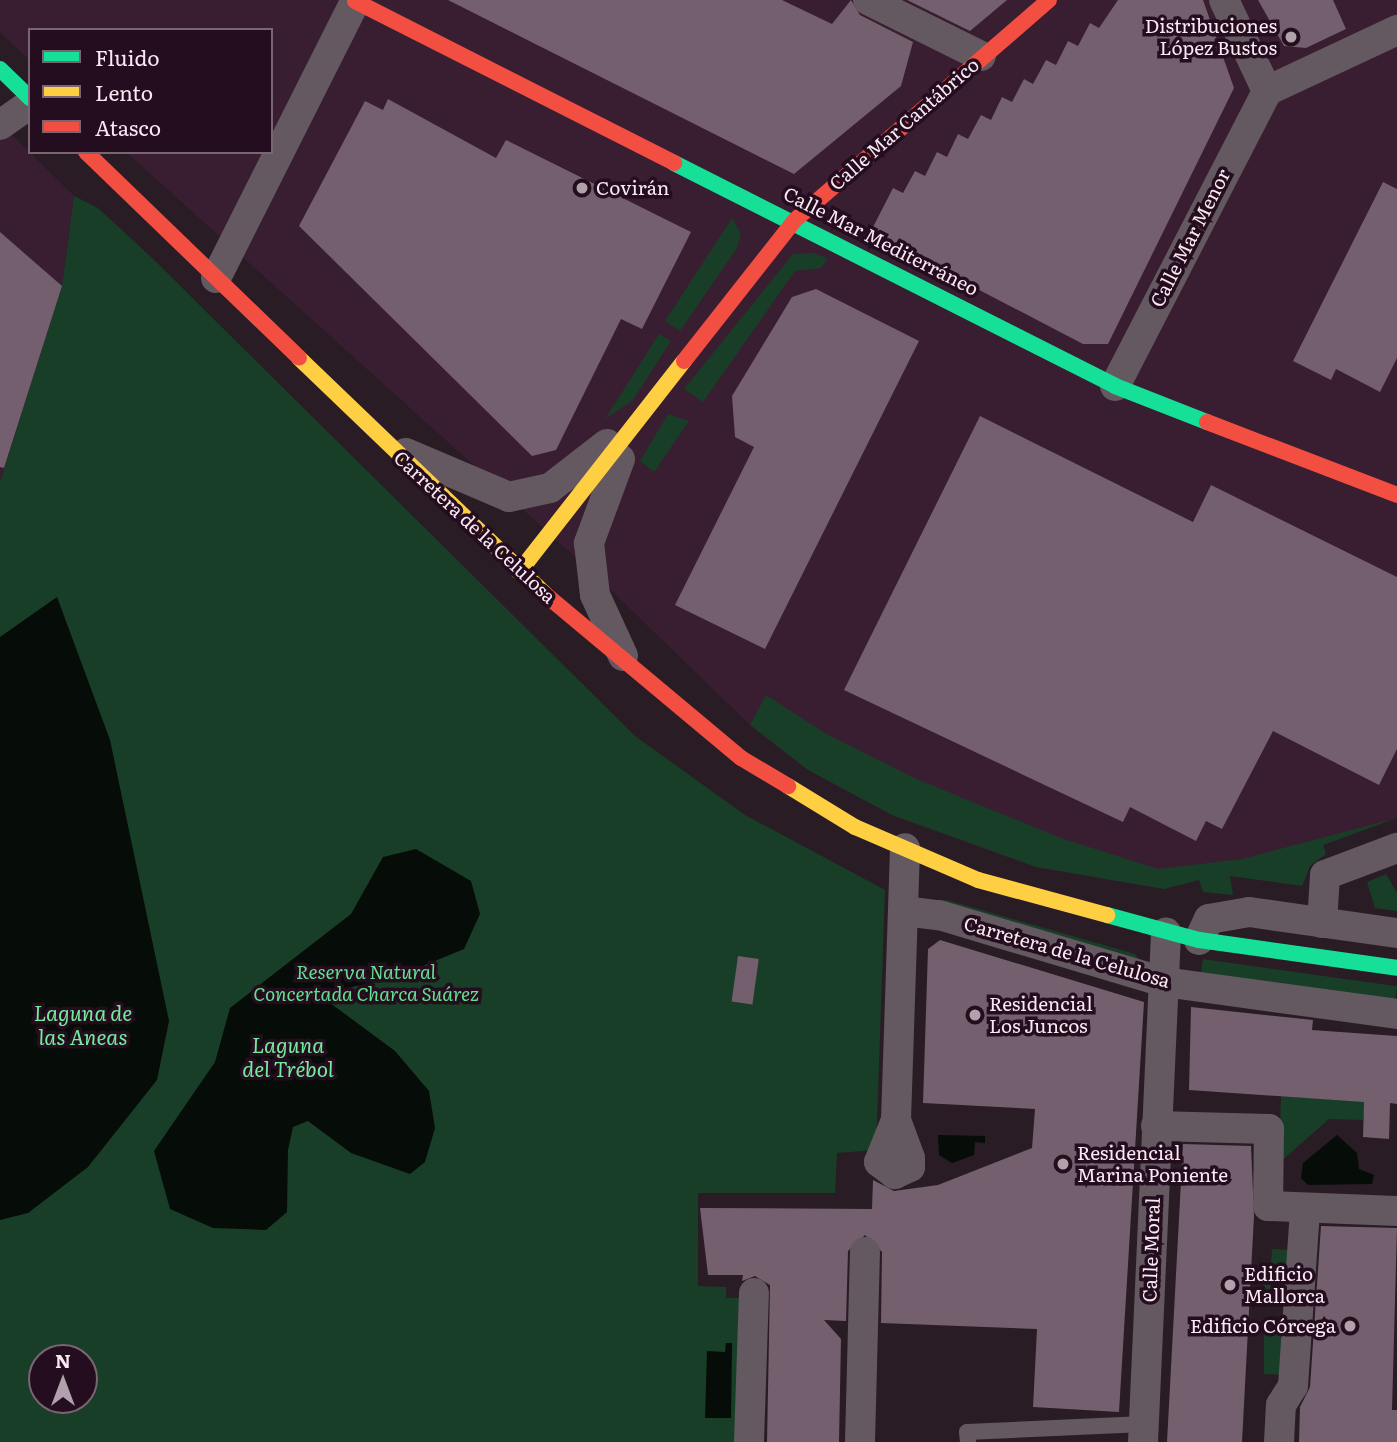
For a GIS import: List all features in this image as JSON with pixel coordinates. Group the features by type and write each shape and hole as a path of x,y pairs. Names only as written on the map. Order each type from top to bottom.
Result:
{"main road":[{"name":"Calle Mar Mediterráneo","path":"356,0 794,220 1115,386 1397,495"},
{"name":"Calle Mar Cantábrico","path":"519,572 794,220 1049,0"},
{"path":"0,69 28,96"},
{"name":"Carretera de la Celulosa","path":"88,154 519,572 741,758 855,827 978,880 1199,940 1397,968"}],"street":[{"path":"216,278 356,0"},
{"path":"868,0 981,56"},
{"path":"1224,0 1267,91 1397,30"},
{"name":"Calle Mar Menor","path":"1115,386 1267,91"},
{"path":"0,125 28,105"},
{"name":"Calle Mar Cantábrico","path":"386,443 509,497 550,488 638,421"},
{"name":"Calle Mar Cantábrico","path":"626,662 595,595 589,543 638,421"},
{"path":"896,1120 905,848"},
{"path":"1322,923 1325,875 1397,848"},
{"name":"Carretera de la Celulosa","path":"904,911 939,915 1164,982 1397,1014"},
{"path":"1199,940 1209,919 1249,912 1397,933"},
{"name":"Calle Moral","path":"1144,1433 1166,933"},
{"path":"1156,1126 1269,1129 1268,1206 1397,1211"},
{"path":"1279,1442 1281,1405 1293,1386 1305,1208"},
{"path":"860,1442 865,1252"},
{"path":"749,1442 754,1293"}],"lane":[{"path":"968,1442 967,1432 1144,1433"}],"shaded area":[{"path":"0,0 1397,0 1397,818 1164,889 1036,867 892,815 808,770 750,725 591,571 128,154 273,154 273,28 28,28 28,59 0,32"},
{"path":"0,123 28,151 28,154 31,154 74,196 62,286 0,482"}],"green space":[{"name":"Reserva Natural Concertada Charca Suárez","path":"74,196 98,208 150,256 635,736 745,815 885,890 876,1150 837,1153 835,1193 698,1193 698,1286 726,1287 726,1298 744,1298 739,1442 0,1442 0,482 62,286"},
{"path":"732,218 741,234 737,248 680,331 665,321"},
{"path":"814,253 828,259 821,268 795,271 703,402 684,389 793,254"},
{"path":"659,334 671,341 633,400 605,419"},
{"path":"668,414 689,421 654,472 640,461"},
{"path":"766,695 825,733 919,780 1061,838 1158,869 1242,859 1397,818 1323,845 1326,854 1310,866 1302,886 1230,876 1233,895 1203,892 1199,880 1164,889 1036,867 892,815 808,770 750,725"},
{"path":"1386,874 1397,893 1397,911 1375,908 1367,882"},
{"path":"947,900 1135,954 1140,961 936,901"},
{"path":"1203,959 1397,986 1395,1001 1201,974"},
{"path":"1281,1096 1389,1103 1389,1112 1364,1111 1363,1120 1329,1119 1279,1163"},
{"path":"1272,1249 1292,1250 1287,1288 1266,1289 1262,1282 1270,1277"},
{"path":"1264,1333 1290,1334 1285,1375 1264,1374"}],"water":[{"name":"Laguna de las Aneas","path":"57,597 110,740 169,1021 157,1080 88,1167 28,1213 0,1220 0,637"},
{"name":"Laguna del Trébol","path":"416,849 471,881 480,914 464,949 391,979 318,994 395,1051 429,1091 435,1128 425,1162 410,1174 351,1153 308,1121 293,1127 288,1150 287,1212 266,1230 213,1228 170,1209 154,1151 215,1062 230,1008 351,914 383,857"},
{"path":"938,1135 985,1136 985,1143 975,1142 974,1155 952,1163 939,1155"},
{"path":"1337,1135 1357,1153 1359,1169 1374,1175 1372,1184 1308,1185 1301,1178 1303,1163"},
{"path":"726,1343 732,1343 731,1418 705,1418 707,1351 725,1352"}],"building":[{"path":"448,0 782,0 832,24 851,0 860,15 913,42 901,86 794,174"},
{"path":"907,0 1007,0 970,31"},
{"path":"1118,0 1203,0 1234,88 1108,344 1083,344 870,233 893,188 903,193 915,171 925,176 937,152 947,157 958,134 968,139 981,115 991,120 1002,97 1012,102 1024,79 1033,84 1046,60 1056,65 1068,41 1078,46 1090,23 1099,28"},
{"path":"1258,0 1333,0 1346,29 1306,48 1284,46"},
{"path":"388,99 496,158 506,140 691,232 642,329 621,319 556,450 532,456 299,226 365,101 383,110"},
{"path":"1383,182 1397,189 1397,358 1380,392 1336,369 1331,380 1293,361"},
{"path":"0,232 62,286 4,468 0,467"},
{"path":"816,289 919,341 765,649 675,605 754,447 735,437 732,396 792,297"},
{"path":"980,416 1193,522 1211,485 1397,577 1397,749 1379,785 1273,731 1222,829 1206,821 1196,841 1130,807 1123,822 844,690"},
{"path":"940,940 1144,1002 1119,1412 1033,1407 1037,1329 881,1323 882,1252 865,1235 848,1251 846,1321 824,1320 841,1339 839,1442 767,1442 770,1285 755,1276 742,1281 743,1275 708,1275 700,1208 872,1209 873,1180 894,1191 938,1185 1032,1148 1035,1109 923,1103 928,949"},
{"path":"738,956 759,959 752,1004 732,1002"},
{"path":"1191,1007 1313,1020 1312,1030 1397,1036 1397,1104 1390,1103 1389,1139 1363,1137 1364,1102 1189,1090"},
{"name":"Edificio Mallorca","path":"1183,1144 1251,1146 1254,1216 1242,1442 1167,1442"},
{"name":"Edificio Córcega","path":"1321,1226 1397,1228 1392,1410 1397,1410 1397,1442 1299,1442 1300,1407 1310,1387"}],"traffic: fast":[{"path":"0,69 28,96"},
{"path":"674,163 1115,386 1207,422"},
{"path":"1107,915 1199,940 1397,968"}],"traffic: slow":[{"path":"299,358 546,595"},
{"path":"519,572 684,361"},
{"path":"788,786 855,827 978,880 1107,915"}],"traffic: jam":[{"path":"684,361 795,220 1049,0"},
{"path":"355,1 674,163"},
{"path":"88,154 299,358"},
{"path":"1207,422 1397,495"},
{"path":"546,595 741,758 788,786"}],"place":[{"name":"Distribuciones López Bustos","path":"1291,37"},
{"name":"Covirán","path":"582,188"},
{"name":"Residencial Los Juncos","path":"975,1015"},
{"name":"Residencial Marina Poniente","path":"1063,1164"},
{"name":"Edificio Mallorca","path":"1230,1285"},
{"name":"Edificio Córcega","path":"1350,1326"}]}
